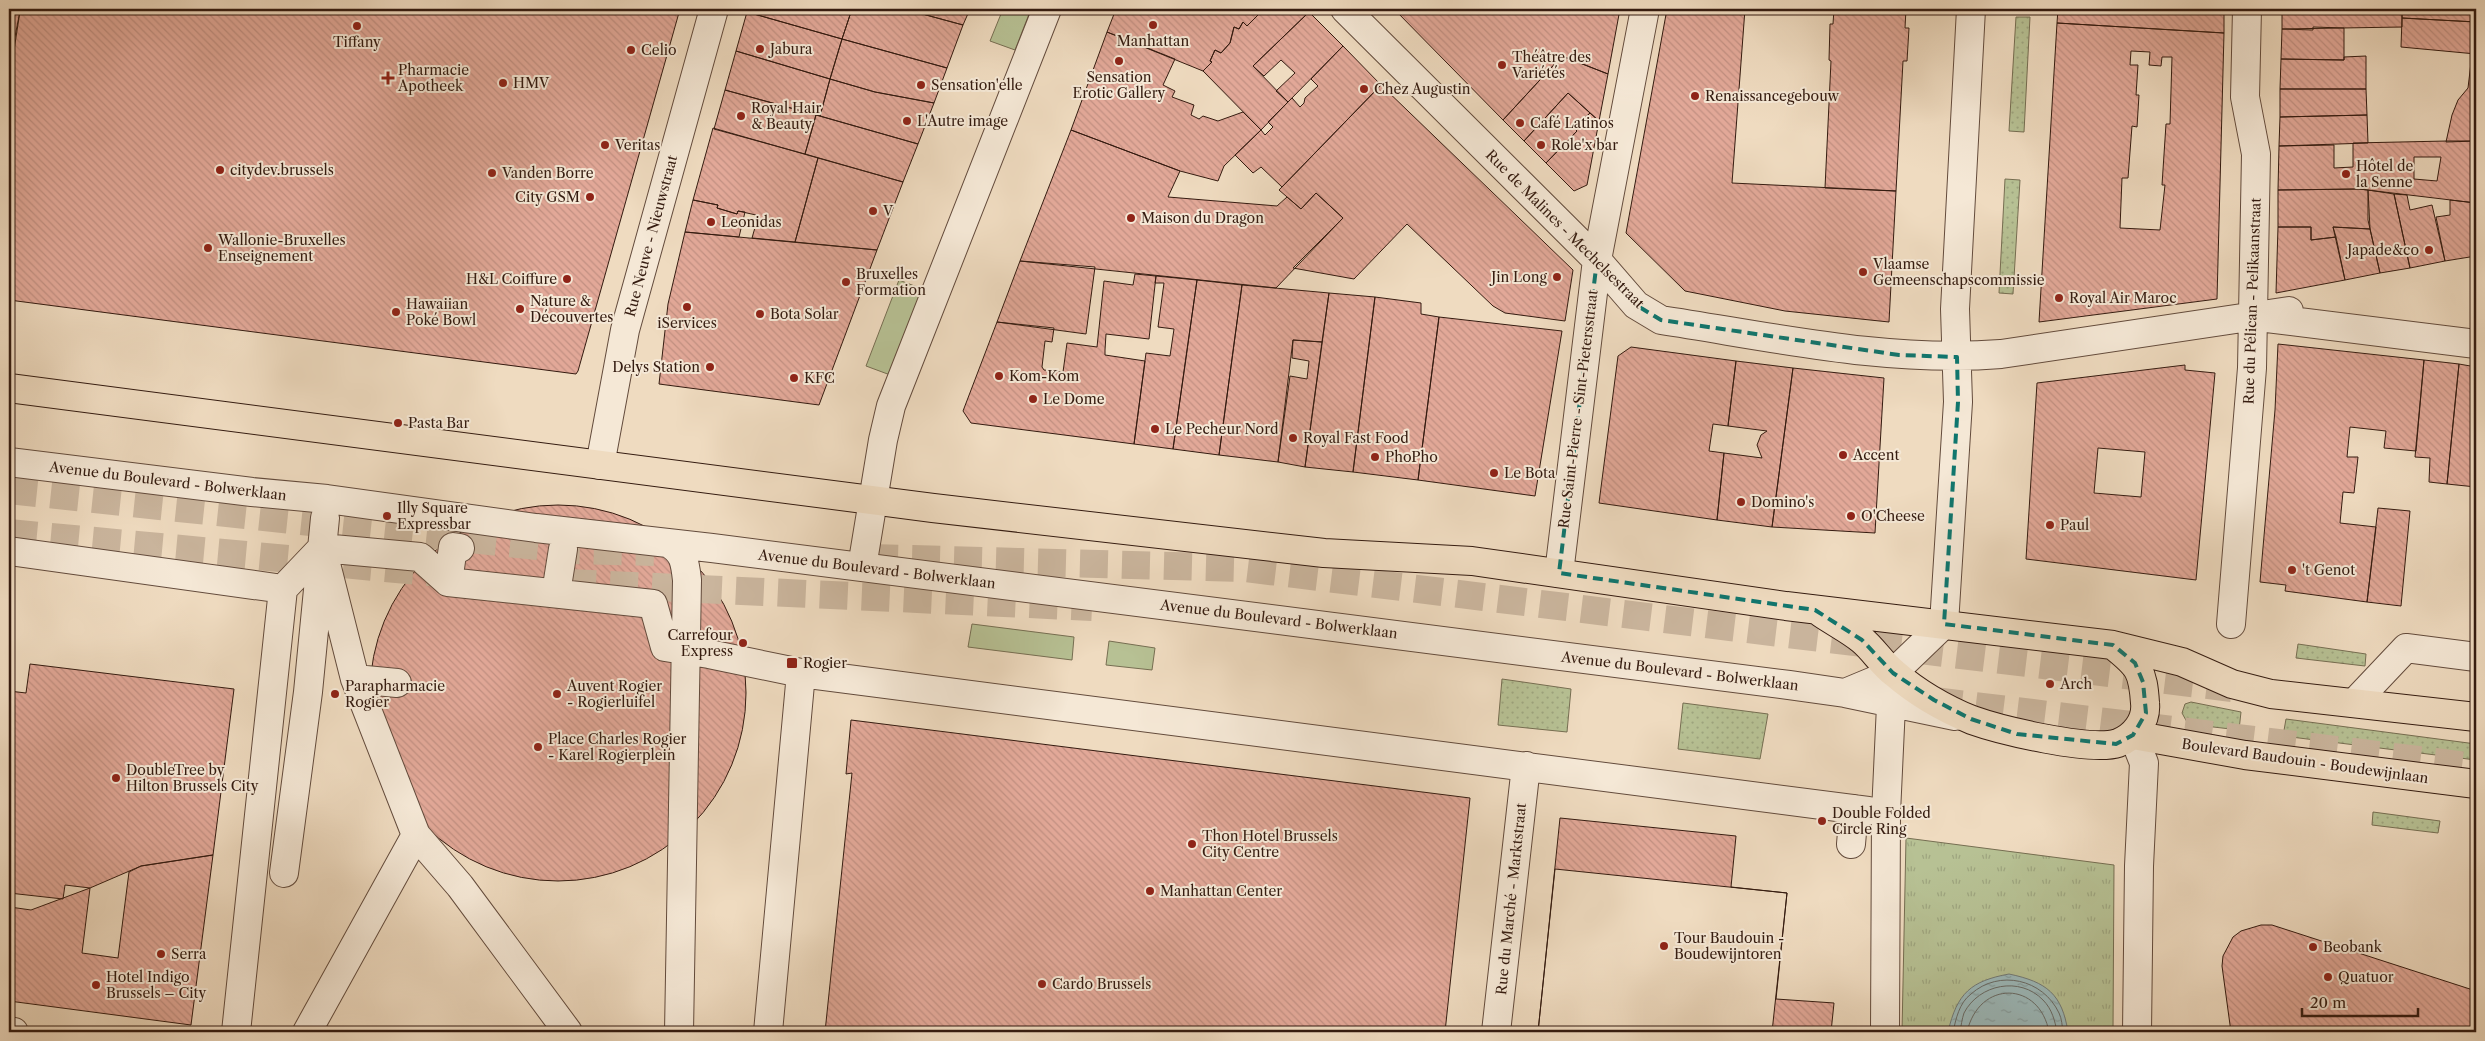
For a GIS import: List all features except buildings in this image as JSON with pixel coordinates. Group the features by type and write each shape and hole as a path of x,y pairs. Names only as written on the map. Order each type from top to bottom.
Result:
{"main road":[{"path":"9,388 873,499 1324,553 1472,562 1815,610 2114,645 2182,662 2232,684 2271,694 2476,717"},
{"path":"1815,610 1862,640 1893,673 1934,700 1971,719 2017,734 2088,744 2116,744 2133,735 2146,713 2144,682 2136,663 2114,645"},
{"name":"Boulevard Baudouin - Boudewijnlaan","path":"2133,735 2245,755 2476,784"}],"street":[{"name":"Rue Neuve - Nieuwstraat","path":"600,465 625,330 714,9"},
{"path":"862,567 891,406 1047,9"},
{"name":"Rue de Malines - Mechelsestraat","path":"1345,9 1597,260 1636,305 1662,320 1899,355 1957,357 2000,354 2253,317"},
{"name":"Rue Saint-Pierre - Sint-Pietersstraat","path":"1558,573 1597,260 1645,9"},
{"path":"1885,1032 1886,813 1890,702 1893,673 1944,624 1958,402 1955,309 1971,9"},
{"name":"Rue du Pélican - Pelikaanstraat","path":"2231,624 2252,368 2256,154 2245,97 2247,9"},
{"path":"2253,317 2289,310"},
{"path":"2253,317 2476,344"},
{"name":"Avenue du Boulevard - Bolwerklaan","path":"9,462 252,492 326,508"},
{"path":"284,873 312,646 326,508 536,528 712,548"},
{"path":"668,543 678,548 684,558 687,580 679,1032"},
{"path":"448,582 453,547 460,548"},
{"path":"322,548 420,557 448,582 653,604 665,647 801,673 1861,810 1851,844"},
{"path":"236,1032 283,589 322,548"},
{"path":"322,548 355,679 416,834 460,886 568,1032"},
{"path":"687,580 693,558 700,551 712,548"},
{"name":"Avenue du Boulevard - Bolwerklaan","path":"712,548 1845,693 1971,719"},
{"path":"556,593 562,549"},
{"path":"9,551 283,589"},
{"path":"2354,702 2406,648 2476,657"},
{"path":"768,1032 801,673"},
{"name":"Avenue du Boulevard - Bolwerklaan","path":"1845,693 1893,673"},
{"path":"355,679 397,683"},
{"path":"2133,735 2144,763 2138,866 2137,1032"},
{"name":"Rue du Marché - Marktstraat","path":"1496,1032 1526,766"},
{"path":"307,1032 416,834"},
{"path":"9,1031 14,1032"}],"highlighted area":[{"path":"1597,260 1636,305 1661,320 1899,355 1957,357 1958,402 1944,624 2113,645 2135,663 2143,682 2146,713 2133,735 2116,744 2017,734 1971,719 1934,700 1893,673 1862,640 1815,610 1559,573"}],"green space":[{"path":"1003,9 1031,9 1015,50 990,41"},
{"path":"2016,17 2030,17 2024,132 2009,131"},
{"path":"2005,179 2020,180 2013,294 1999,293"},
{"path":"899,280 925,290 893,376 866,366"},
{"path":"972,624 1074,637 1072,660 968,647"},
{"path":"1109,641 1155,648 1152,670 1106,665"},
{"path":"2298,644 2366,654 2365,666 2296,658"},
{"path":"1502,679 1571,689 1567,732 1498,725"},
{"path":"2191,702 2241,712 2239,730 2188,724 2182,713 2185,704"},
{"path":"1683,703 1768,714 1760,759 1678,749"},
{"path":"2286,719 2476,744 2476,760 2283,736"},
{"path":"2373,812 2440,821 2438,833 2372,825"},
{"path":"1906,838 2114,865 2113,1032 1902,1032"}],"water":[{"path":"2009,974 2033,981 2050,992 2062,1008 2068,1032 1948,1032 1956,1007 1968,991 1975,985"}],"tunnel":[{"path":"9,490 574,550 654,552"},
{"path":"9,533 450,574"},
{"path":"870,558 1245,568 2232,688"},
{"path":"568,583 1092,607"},
{"path":"1934,701 2476,767"}],"place":[{"name":"Manhattan","path":"1153,25"},
{"name":"Tiffany","path":"357,26"},
{"name":"Jabura","path":"760,49"},
{"name":"Celio","path":"631,50"},
{"name":"Sensation Erotic Gallery","path":"1119,61"},
{"name":"Théâtre des Variétés","path":"1502,65"},
{"name":"Pharmacie Apotheek","path":"388,78"},
{"name":"HMV","path":"503,83"},
{"name":"Sensation'elle","path":"921,85"},
{"name":"Chez Augustin","path":"1364,89"},
{"name":"Renaissancegebouw","path":"1695,96"},
{"name":"Royal Hair & Beauty","path":"741,116"},
{"name":"L'Autre image","path":"907,121"},
{"name":"Café Latinos","path":"1520,123"},
{"name":"Veritas","path":"605,145"},
{"name":"Role'x bar","path":"1541,145"},
{"name":"citydev.brussels","path":"220,170"},
{"name":"Vanden Borre","path":"492,173"},
{"name":"Hôtel de la Senne","path":"2346,174"},
{"name":"City GSM","path":"590,197"},
{"name":"V","path":"873,211"},
{"name":"Maison du Dragon","path":"1131,218"},
{"name":"Leonidas","path":"711,222"},
{"name":"Wallonie-Bruxelles Enseignement","path":"208,248"},
{"name":"Japade&co","path":"2429,250"},
{"name":"Vlaamse Gemeenschapscommissie","path":"1863,272"},
{"name":"Jin Long","path":"1557,277"},
{"name":"H&L Coiffure","path":"567,279"},
{"name":"Bruxelles Formation","path":"846,282"},
{"name":"Royal Air Maroc","path":"2059,298"},
{"name":"iServices","path":"687,307"},
{"name":"Nature & Découvertes","path":"520,309"},
{"name":"Hawaiian Poké Bowl","path":"396,312"},
{"name":"Bota Solar","path":"760,314"},
{"name":"Delys Station","path":"710,367"},
{"name":"Kom-Kom","path":"999,376"},
{"name":"KFC","path":"794,378"},
{"name":"Le Dome","path":"1033,399"},
{"name":"Pasta Bar","path":"398,423"},
{"name":"Le Pecheur Nord","path":"1155,429"},
{"name":"Royal Fast Food","path":"1293,438"},
{"name":"Accent","path":"1843,455"},
{"name":"PhoPho","path":"1375,457"},
{"name":"Le Bota","path":"1494,473"},
{"name":"Domino's","path":"1741,502"},
{"name":"Illy Square Expressbar","path":"387,516"},
{"name":"O'Cheese","path":"1851,516"},
{"name":"Paul","path":"2050,525"},
{"name":"'t Genot","path":"2292,570"},
{"name":"Carrefour Express","path":"743,643"},
{"name":"Rogier","path":"792,663"},
{"name":"Arch","path":"2050,684"},
{"name":"Parapharmacie Rogier","path":"335,694"},
{"name":"Auvent Rogier - Rogierluifel","path":"557,694"},
{"name":"Place Charles Rogier - Karel Rogierplein","path":"538,747"},
{"name":"DoubleTree by Hilton Brussels City","path":"116,778"},
{"name":"Double Folded Circle Ring","path":"1822,821"},
{"name":"Thon Hotel Brussels City Centre","path":"1192,844"},
{"name":"Manhattan Center","path":"1150,891"},
{"name":"Tour Baudouin - Boudewijntoren","path":"1664,946"},
{"name":"Beobank","path":"2313,947"},
{"name":"Serra","path":"161,954"},
{"name":"Quatuor","path":"2328,977"},
{"name":"Cardo Brussels","path":"1042,984"},
{"name":"Hotel Indigo Brussels – City","path":"96,985"}]}
